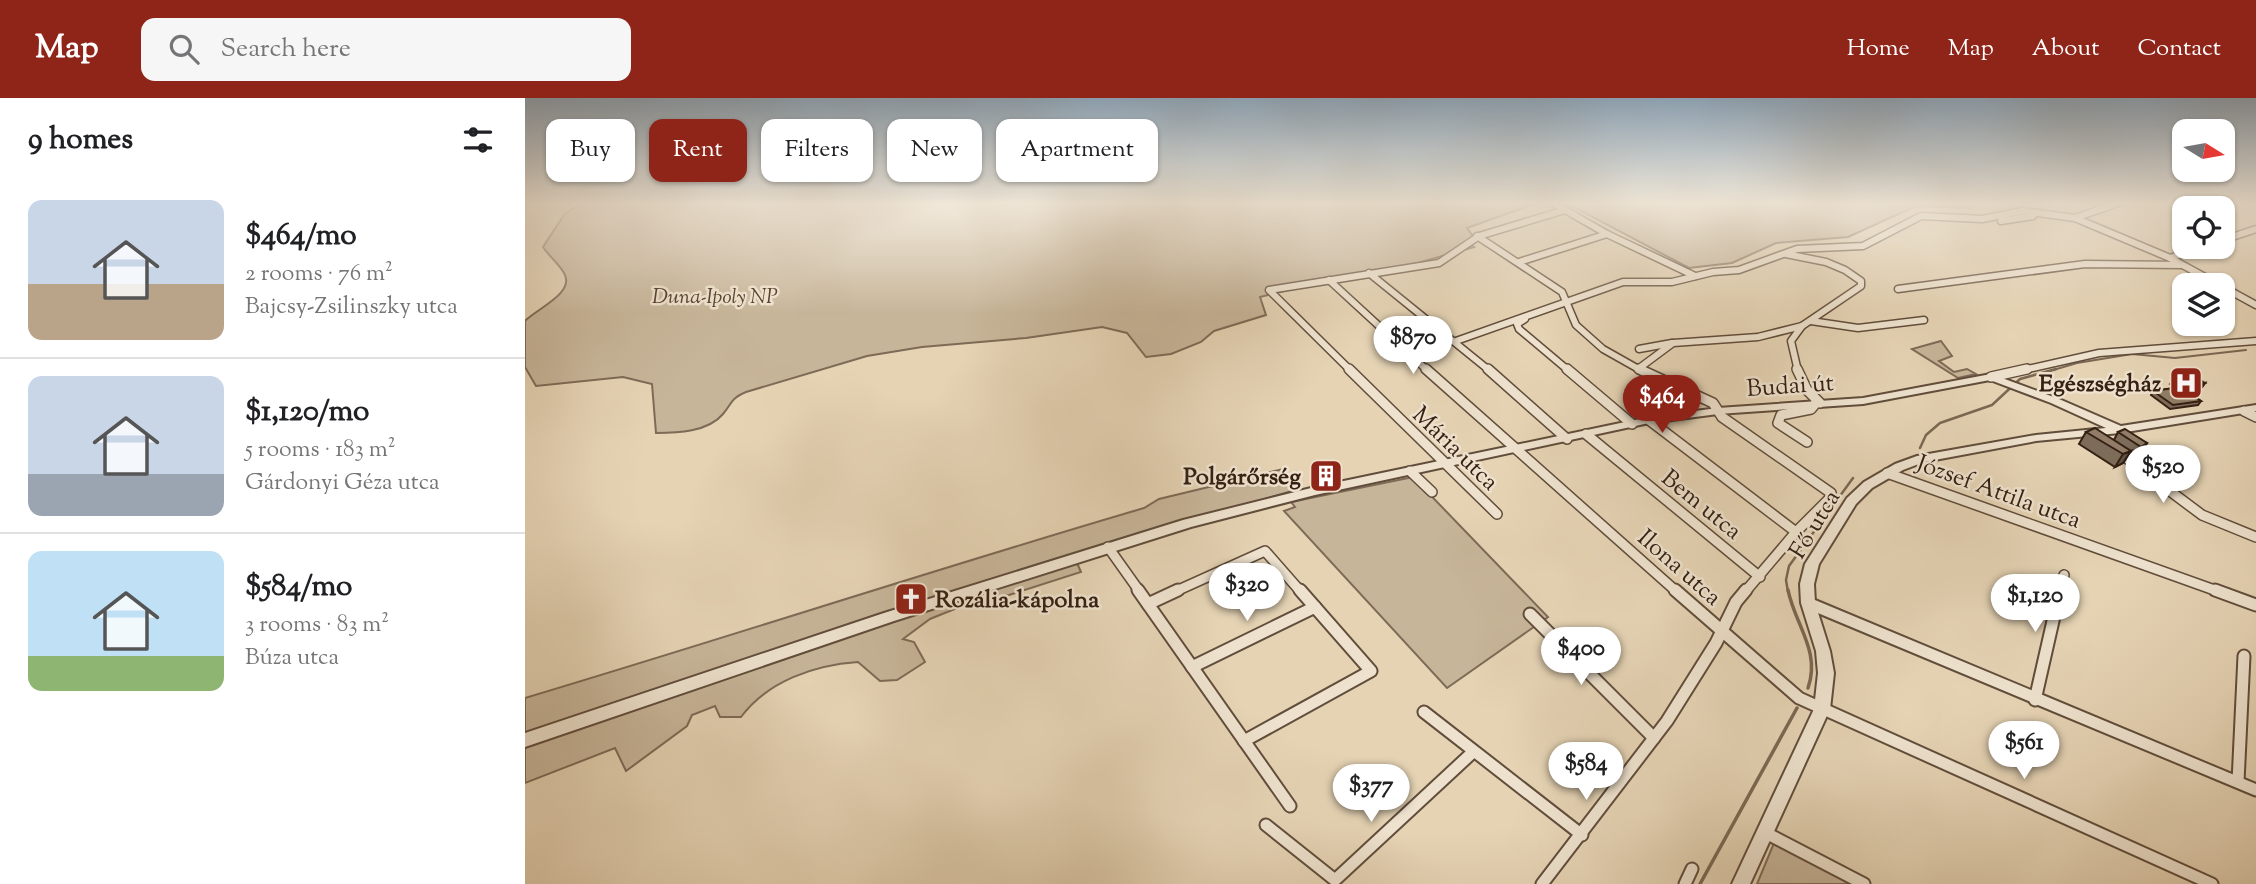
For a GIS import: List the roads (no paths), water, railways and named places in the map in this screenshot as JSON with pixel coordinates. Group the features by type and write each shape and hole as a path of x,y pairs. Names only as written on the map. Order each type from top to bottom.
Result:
{"street":[{"path":"1329,281 1439,263 1454,256 1473,240"},
{"path":"1483,240 1560,291 1567,300 1576,325 1603,349 1638,369 1713,403 1722,417 1831,493 1829,499 1796,532 1736,602 1720,630 1716,643 1654,738 1542,884"},
{"path":"1519,262 1589,240"},
{"path":"1619,240 1695,276"},
{"path":"1456,341 1567,300 1625,282 1664,283 1742,270 1798,249 1865,246 1877,240"},
{"path":"2126,240 2184,265 2256,305"},
{"path":"1639,349 1674,343 1758,337 1803,326 1857,291 1861,281 1819,259 1784,254"},
{"path":"1898,289 2085,264 2184,265"},
{"path":"1369,273 1456,341 1567,439"},
{"name":"Mária utca","path":"1329,281 1269,290 1497,514"},
{"name":"Ilona utca","path":"1329,281 1515,450 1799,698 2212,884"},
{"path":"1535,312 1517,324 1519,329 1632,424"},
{"path":"1811,321 1859,328 1924,320"},
{"path":"1803,326 1791,341 1794,363 1803,384 1818,403 1811,409 1781,415 1778,423 1807,442"},
{"name":"Budai út","path":"525,740 1108,547 1200,520 1330,488 1649,420 1718,411 1898,396 2099,353 2256,341"},
{"path":"1638,369 1674,343"},
{"path":"1991,377 2119,430"},
{"name":"Fő utca","path":"1741,884 1822,709 1826,673 1823,651 1808,603 1807,584 1812,565 1851,501 1887,473 1920,458 2036,438 2095,437 2119,430 2252,412"},
{"path":"1649,420 1796,532"},
{"name":"Bem utca","path":"1586,434 1760,577"},
{"path":"2112,448 2202,515 2256,537"},
{"path":"1410,471 1432,492"},
{"name":"József Attila utca","path":"1887,473 2256,605"},
{"path":"1108,547 1290,806"},
{"path":"1148,604 1265,551 1371,671 1244,741"},
{"path":"2035,700 2064,575"},
{"path":"1808,603 2256,790"},
{"path":"1192,667 1315,607"},
{"path":"1530,614 1654,738"},
{"path":"2238,782 2244,656"},
{"path":"1424,712 1582,835"},
{"path":"1266,825 1338,882 1473,752"},
{"path":"1764,832 1864,884"},
{"path":"1685,884 1692,869"}],"waterway":[{"path":"2050,371 2077,363 2132,354 2175,358 2246,350"},
{"path":"1920,448 1926,435 1940,423 1992,405 2020,379 2056,369"},
{"path":"1788,592 1786,580 1789,566 1853,478"},
{"path":"1788,590 1809,650 1811,675 1808,688"},
{"path":"1700,884 1797,708"}],"place":[{"name":"Egészségház","path":"2186,383"},
{"name":"Polgárőrség","path":"1326,476"},
{"name":"Rozália-kápolna","path":"911,599"}],"park label":[{"name":"Duna-Ipoly NP","path":"715,296"}]}
